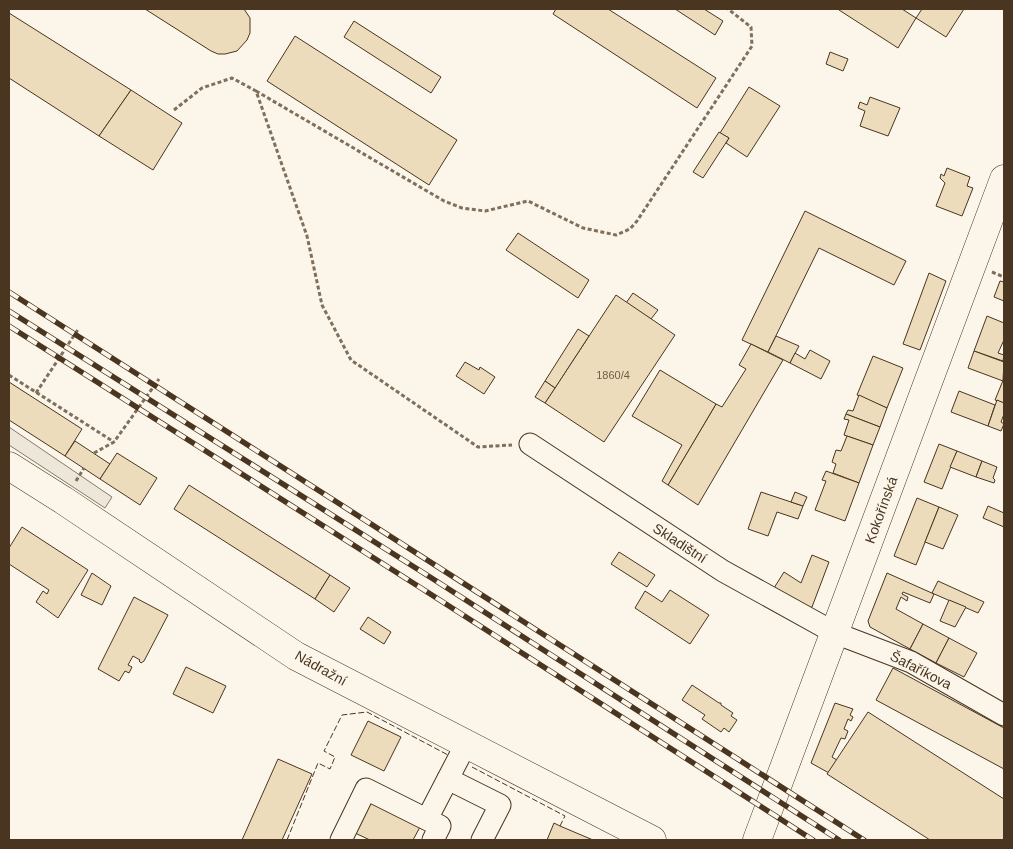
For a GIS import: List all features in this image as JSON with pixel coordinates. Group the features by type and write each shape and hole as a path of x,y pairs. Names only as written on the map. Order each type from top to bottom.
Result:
{"main road":[{"name":"Kokořínská","path":"757,840 1004,179"},
{"name":"Nádražní","path":"9,466 296,656 652,840"}],"street":[{"name":"Skladištní","path":"530,444 723,571 835,633"},
{"name":"Šafaříkova","path":"835,633 911,662 1004,714"},
{"path":"427,820 466,744"},
{"path":"448,779 500,805 482,840"},
{"path":"341,840 366,789 440,826 433,840"}],"path":[{"path":"174,110 202,88 232,78 444,202 462,208 485,211 528,201 583,228 616,235 630,229 637,221 752,46 751,27 728,9"},
{"path":"256,91 307,236 322,305 351,360 478,447 530,444"},
{"path":"36,393 79,328"},
{"path":"9,375 114,442"},
{"path":"94,453 114,442 159,380"}],"shaded area":[{"path":"9,427 112,497 105,508 9,445"}],"building":[{"path":"145,9 244,9 250,18 250,33 247,40 237,51 218,54"},
{"path":"556,9 608,9 716,78 697,108 553,14"},
{"path":"675,9 704,9 723,21 715,35"},
{"path":"840,9 902,9 916,18 898,48"},
{"path":"922,9 964,9 946,37 916,18"},
{"path":"9,13 131,90 99,136 9,78"},
{"path":"354,21 441,77 431,93 344,37"},
{"path":"295,36 457,140 429,185 267,81"},
{"path":"830,52 848,59 843,71 826,64"},
{"path":"749,87 780,106 747,157 726,143 729,138 720,133"},
{"path":"131,90 182,123 153,170 99,136"},
{"path":"870,97 900,108 888,136 860,126 865,111 858,108 860,102 867,105"},
{"path":"719,132 729,138 703,178 693,172"},
{"path":"947,168 970,177 967,186 973,188 962,216 936,206 945,183 940,178 941,174 944,176"},
{"path":"805,211 906,261 894,285 819,248 768,352 742,340"},
{"path":"518,233 589,280 578,298 506,250"},
{"path":"929,273 946,281 920,350 903,344"},
{"path":"1000,281 1004,282 1004,301 994,297"},
{"path":"633,293 658,310 651,319 626,303"},
{"path":"616,295 675,335 604,442 545,403"},
{"path":"987,316 1004,323 1004,340 998,353 1004,355 1003,361 974,351"},
{"path":"578,329 589,336 555,388 545,381"},
{"path":"776,336 799,346 790,363 768,352"},
{"path":"751,344 783,360 698,505 668,485 716,404 722,407 746,369 739,365"},
{"path":"810,350 830,361 821,379 790,363 795,353 805,359"},
{"path":"974,351 1004,362 1003,381 968,368"},
{"path":"873,356 903,368 887,408 857,395"},
{"path":"465,362 479,370 480,367 495,377 484,394 456,376"},
{"path":"660,370 716,404 668,485 662,481 682,445 632,416"},
{"path":"1004,378 1004,403 995,400"},
{"path":"545,381 555,388 545,403 535,397"},
{"path":"9,382 82,429 65,456 9,420"},
{"path":"959,391 995,405 988,426 951,412"},
{"path":"859,395 887,408 880,427 846,414 848,410 853,411"},
{"path":"997,400 1004,403 1004,414 1001,422 1004,424 1001,431 988,426"},
{"path":"846,414 880,427 873,445 844,435 849,420 844,419"},
{"path":"847,436 873,445 859,483 833,473 836,464 832,462 836,450 841,451"},
{"path":"75,441 110,464 100,479 65,456"},
{"path":"939,444 957,451 942,489 924,482"},
{"path":"957,451 982,461 976,477 950,467"},
{"path":"117,453 157,478 140,505 100,479"},
{"path":"982,461 997,467 993,478 995,480 994,483 976,477"},
{"path":"826,471 859,483 845,521 815,510 826,481 822,480"},
{"path":"189,485 330,575 315,599 174,509"},
{"path":"761,492 803,506 798,519 777,512 768,536 748,529"},
{"path":"795,492 807,497 803,506 791,502"},
{"path":"917,498 939,507 916,565 894,556"},
{"path":"988,506 1004,513 1004,527 983,518"},
{"path":"939,507 958,515 943,549 925,542"},
{"path":"22,527 88,570 58,618 36,602 43,591 47,594 49,590 9,564 9,548"},
{"path":"619,552 655,575 647,587 611,564"},
{"path":"812,555 829,562 812,607 807,609 774,588 784,572 801,583"},
{"path":"92,573 111,586 102,605 81,595"},
{"path":"887,573 934,594 930,603 903,592 902,594 908,597 907,601 901,597 896,609 923,624 910,649 870,627 868,621"},
{"path":"330,575 350,588 334,612 315,599"},
{"path":"938,581 984,602 978,613 932,593"},
{"path":"670,590 709,615 690,644 635,608 645,591 662,602"},
{"path":"134,597 168,615 144,661 141,663 140,660 133,656 128,665 132,667 129,673 125,671 119,681 98,669"},
{"path":"949,600 966,607 955,627 940,621"},
{"path":"368,617 391,632 384,644 360,629"},
{"path":"923,624 949,638 936,663 910,649"},
{"path":"949,638 977,653 964,677 936,663"},
{"path":"186,667 226,686 213,713 173,694"},
{"path":"893,668 1004,728 1004,769 876,700"},
{"path":"692,685 733,713 731,716 737,720 729,732 724,728 721,732 702,719 705,715 682,700"},
{"path":"835,703 853,709 850,715 853,717 851,721 848,719 844,729 848,731 845,739 841,738 832,757 837,760 829,773 811,763"},
{"path":"868,712 1004,799 1004,840 930,840 827,774"},
{"path":"368,721 401,737 384,771 351,755"},
{"path":"278,759 312,774 282,840 242,840"},
{"path":"371,802 420,827 413,840 370,840 355,833"},
{"path":"554,823 560,826 593,840 547,840"}],"railway":[{"path":"9,292 864,840"},
{"path":"9,311 430,577 839,840"},
{"path":"9,326 813,840"}],"fence":[{"path":"287,840 318,763 330,769 335,757 324,751 342,715 367,712 448,755"},
{"path":"472,767 565,816 560,826"}]}
